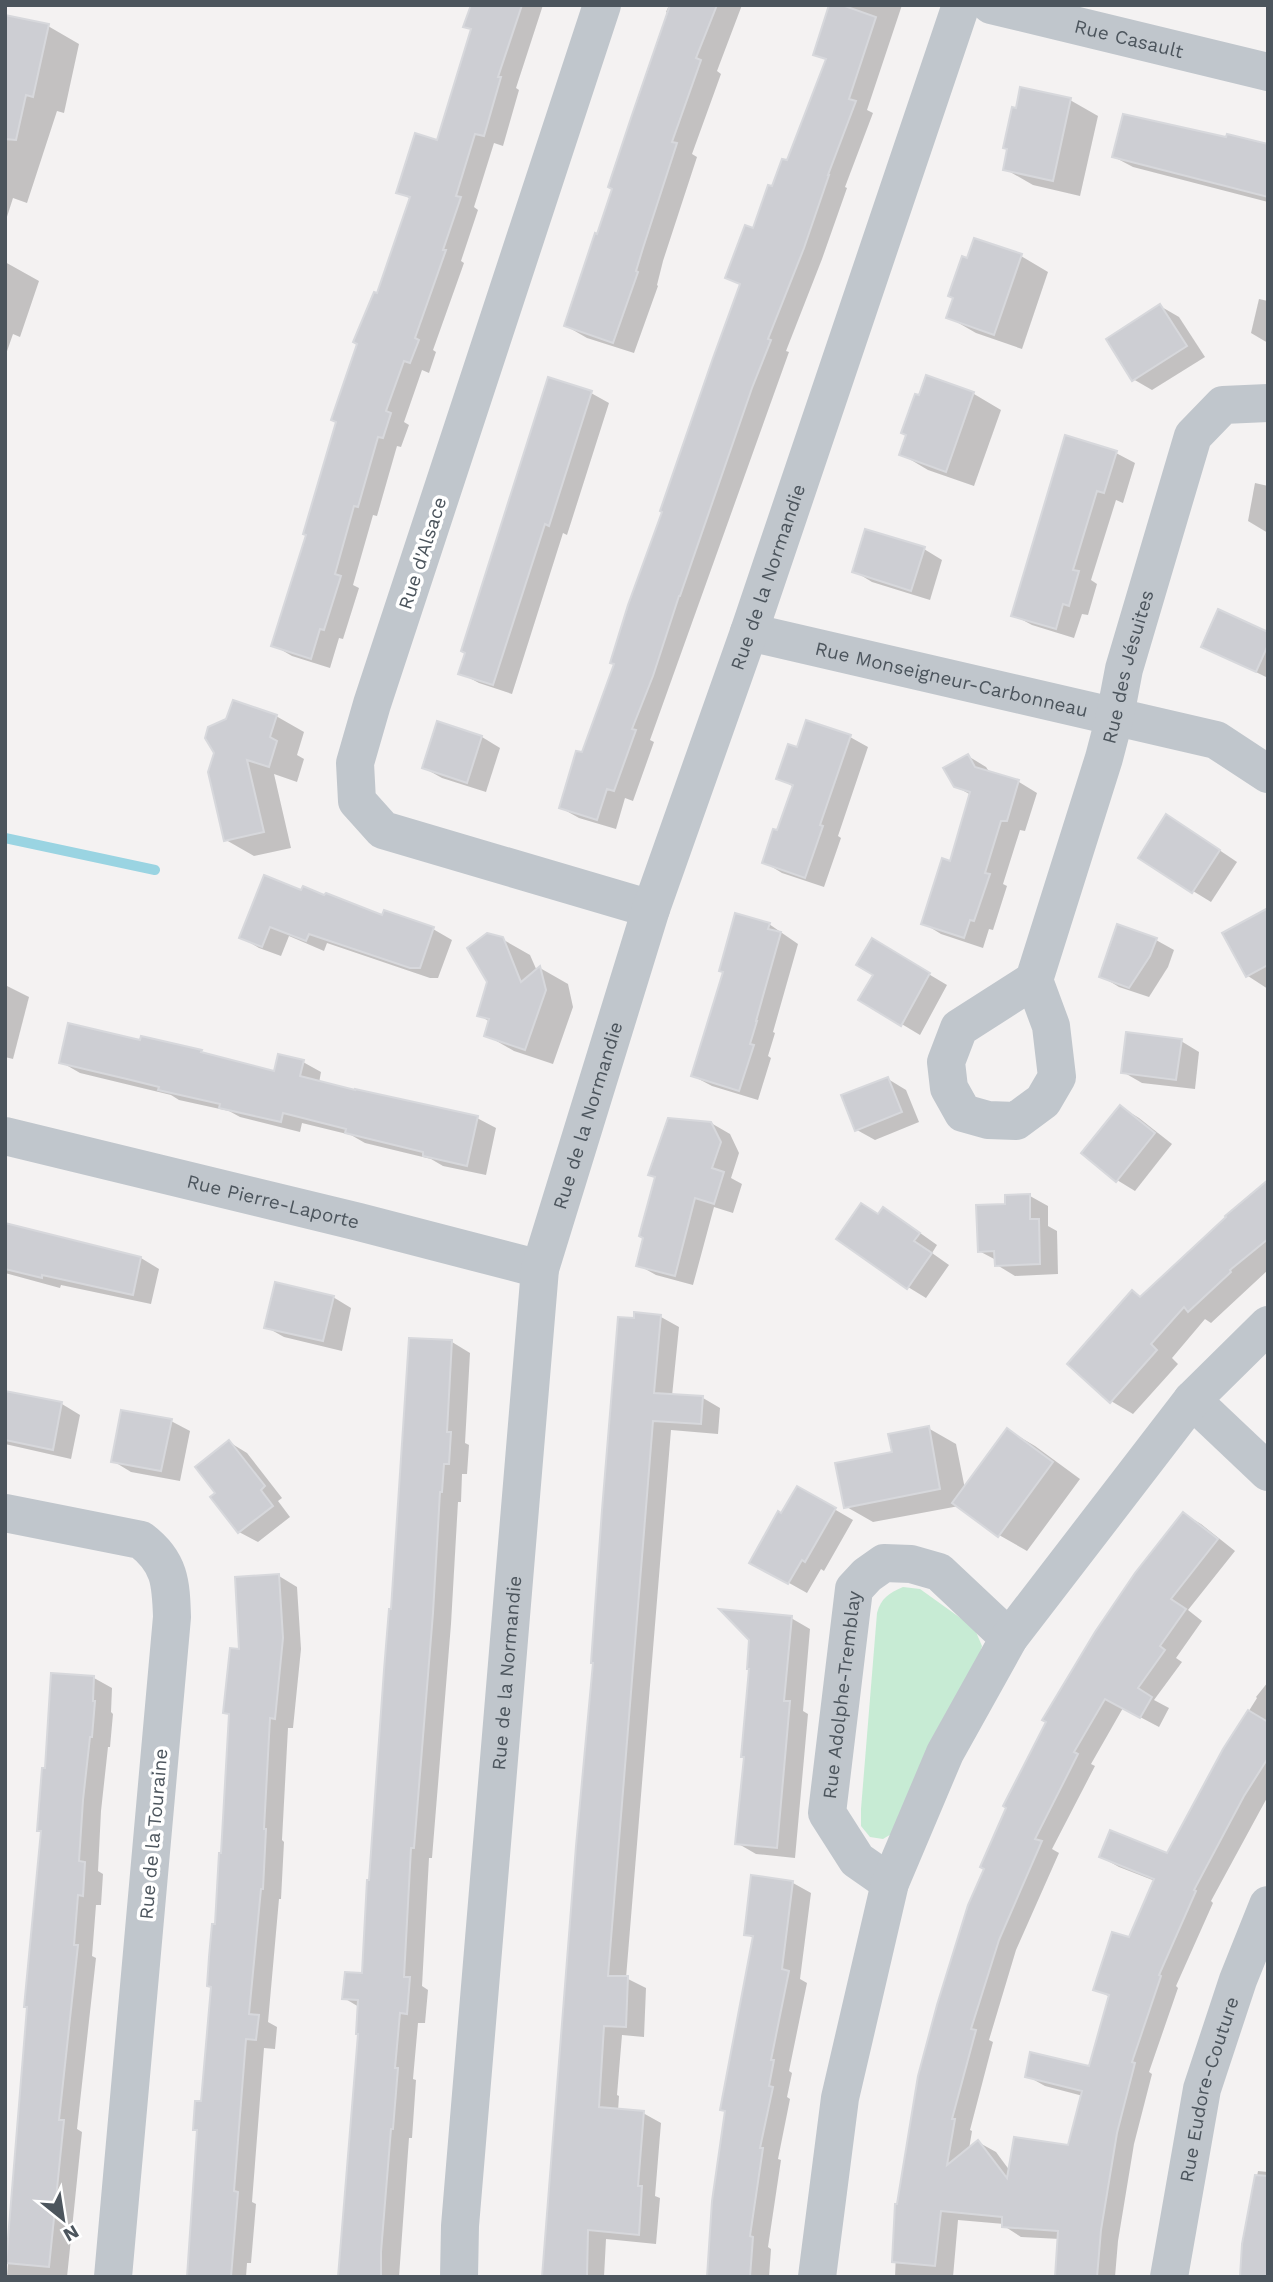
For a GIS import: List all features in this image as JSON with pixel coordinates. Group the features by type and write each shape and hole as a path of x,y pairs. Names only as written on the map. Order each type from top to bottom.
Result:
{"street":[{"name":"Rue d'Alsace","path":"602,5 372,705 355,763 357,801 383,830 651,909"},
{"name":"Rue de la Normandie","path":"459,2277 460,2226 540,1269 651,909 749,632 961,5"},
{"name":"Rue Casault","path":"991,5 1268,72"},
{"name":"Rue des Jésuites","path":"1034,981 1115,716 1124,669 1193,436 1223,405 1268,403"},
{"name":"Rue Monseigneur-Carbonneau","path":"749,632 1216,740 1268,775"},
{"name":"Rue Pierre-Laporte","path":"5,1136 333,1215 540,1269"},
{"path":"817,2277 840,2098 890,1883 945,1753 1009,1638 1192,1400 1268,1325"},
{"path":"1192,1400 1268,1472"},
{"name":"Rue de la Touraine","path":"5,1513 141,1540 156,1552 171,1587 172,1618 113,2277"},
{"name":"Rue Adolphe-Tremblay","path":"890,1883 857,1860 827,1813 854,1589 867,1574 884,1563 911,1564 939,1572 1009,1638"},
{"name":"Rue Eudore-Couture","path":"1169,2277 1202,2089 1238,1980 1268,1905"}],"green space":[{"path":"903,1587 920,1589 966,1622 976,1632 982,1646 893,1833 883,1839 870,1837 861,1826 861,1809 877,1613 886,1597"}],"building":[{"path":"471,5 522,5 498,77 501,77 484,136 475,134 456,196 461,197 443,250 446,250 415,338 419,340 410,363 404,361 386,411 391,413 383,438 378,437 358,507 354,506 335,574 341,576 324,630 320,629 311,659 271,646 306,535 303,534 336,422 331,420 357,344 353,342 374,292 377,293 410,197 396,193 415,133 437,140 471,29 463,27"},
{"path":"670,5 717,5 696,58 701,60 672,142 677,143 636,271 638,272 613,343 564,326 612,189 608,187"},
{"path":"829,5 842,5 876,17 849,99 856,101 804,248 768,339 771,340 632,729 636,730 614,791 607,789 597,820 559,808 576,751 582,752 614,664 610,663 628,605 740,284 725,278 745,225 753,228 768,185 772,186 782,159 787,160 826,59 813,55"},
{"path":"5,15 49,24 33,97 26,95 16,140 5,139"},
{"path":"1020,87 1071,98 1053,181 1003,170 1007,149 1003,148 1012,107 1016,108"},
{"path":"1123,114 1268,144 1268,197 1112,157"},
{"path":"974,238 1022,254 994,335 946,318 953,298 948,296 962,256 967,258"},
{"path":"1160,304 1187,346 1132,381 1106,339"},
{"path":"926,375 974,392 946,472 899,455 906,435 901,433 915,394 919,395"},
{"path":"548,377 592,391 549,526 545,524 493,685 458,674 465,653 461,651"},
{"path":"1065,435 1117,451 1104,493 1097,491 1073,570 1079,571 1069,606 1063,604 1056,629 1011,616"},
{"path":"865,529 925,547 911,591 852,572"},
{"path":"1218,609 1268,632 1268,645 1256,672 1201,647"},
{"path":"233,700 277,715 270,737 277,741 269,767 247,760 264,832 224,841 208,772 214,753 205,738 208,727 226,719"},
{"path":"806,720 851,735 805,878 762,863 773,829 777,830 793,785 776,779 788,744 797,747"},
{"path":"437,721 482,736 467,783 422,768"},
{"path":"968,754 975,767 1019,780 1007,821 1001,821 985,873 990,874 974,921 970,920 964,938 921,924 942,858 950,861 970,792 954,787 943,768"},
{"path":"1166,814 1220,850 1192,893 1138,858"},
{"path":"264,875 301,890 303,886 324,895 326,893 382,915 384,910 434,927 420,968 410,968 309,934 306,941 270,927 262,947 239,938"},
{"path":"1268,908 1268,965 1246,977 1222,933"},
{"path":"735,913 770,923 768,929 781,932 750,1044 754,1045 739,1091 691,1076 723,972 719,971"},
{"path":"1117,924 1157,938 1150,956 1129,988 1099,977"},
{"path":"487,933 503,937 521,982 540,966 546,990 525,1050 484,1036 489,1019 477,1016 487,982 467,948"},
{"path":"872,938 930,973 901,1026 858,1000 873,975 856,965"},
{"path":"68,1023 140,1040 141,1036 202,1050 201,1052 274,1071 278,1054 304,1060 300,1076 478,1116 467,1166 423,1156 423,1152 345,1133 346,1129 283,1113 281,1122 219,1108 220,1104 158,1090 159,1087 59,1063"},
{"path":"1126,1032 1182,1039 1176,1080 1121,1073"},
{"path":"888,1077 902,1112 855,1131 841,1095"},
{"path":"1120,1105 1155,1133 1116,1182 1081,1153"},
{"path":"668,1118 711,1122 721,1142 712,1168 724,1172 714,1204 695,1198 675,1276 636,1266 643,1238 639,1236 655,1177 648,1175"},
{"path":"1268,1180 1268,1239 1230,1270 1231,1272 1188,1312 1184,1307 1151,1344 1157,1350 1110,1403 1067,1364 1132,1290 1140,1297 1225,1216"},
{"path":"1030,1194 1030,1219 1039,1219 1040,1264 995,1266 994,1251 978,1252 976,1205 1005,1204 1005,1195"},
{"path":"861,1203 878,1214 883,1207 920,1233 914,1241 932,1253 907,1289 836,1239"},
{"path":"5,1223 141,1257 133,1295 5,1269"},
{"path":"275,1282 334,1296 323,1341 264,1328"},
{"path":"634,1312 661,1315 654,1393 703,1396 701,1424 653,1421 608,1976 628,1976 626,2027 604,2026 599,2107 644,2111 638,2186 642,2186 639,2235 588,2230 587,2277 542,2277 593,1663 618,1317 634,1318"},
{"path":"409,1338 452,1340 447,1432 451,1432 449,1464 444,1464 440,1492 414,1848 411,1848 404,1977 410,1977 407,2014 400,2013 381,2277 338,2277 358,2034 358,2000 342,1999 345,1972 362,1973"},
{"path":"5,1391 62,1402 53,1450 5,1440"},
{"path":"121,1410 172,1419 161,1471 111,1462"},
{"path":"929,1426 940,1489 844,1508 835,1463 892,1452 888,1434"},
{"path":"1007,1428 1053,1462 998,1537 952,1503"},
{"path":"229,1440 265,1486 261,1490 273,1506 238,1533 210,1497 215,1493 195,1467"},
{"path":"797,1486 836,1508 805,1562 802,1560 788,1584 749,1563 778,1511 781,1513"},
{"path":"1183,1512 1218,1539 1171,1599 1186,1609 1160,1646 1165,1650 1138,1688 1152,1697 1140,1718 1105,1699 1074,1752 1078,1754 1035,1839 1042,1841 999,1940 971,2029 976,2030 952,2119 955,2119 947,2165 978,2140 1007,2178 1014,2137 1068,2145 1082,2091 1025,2077 1030,2052 1089,2066 1109,1995 1093,1990 1112,1932 1129,1937 1154,1879 1099,1857 1110,1830 1167,1853 1223,1749 1248,1710 1268,1722 1268,1758 1244,1796 1194,1890 1196,1891 1159,1975 1161,1976 1132,2062 1135,2063 1117,2133 1101,2230 1097,2277 1055,2277 1058,2231 1002,2227 1002,2217 941,2211 935,2266 892,2262 895,2204 918,2076 968,1905 984,1869 980,1867 1006,1808 1003,1806 1046,1722 1042,1720 1095,1632 1135,1573"},
{"path":"279,1574 283,1638 275,1719 270,1718 263,1889 249,2014 259,2015 256,2040 246,2039 234,2191 238,2192 231,2277 187,2277 197,2130 193,2130 195,2101 201,2101 211,1987 207,1986 209,1957 212,1924 215,1924 221,1853 229,1714 223,1713 230,1648 239,1649 235,1577"},
{"path":"719,1609 792,1616 784,1701 790,1701 777,1848 735,1844 744,1757 741,1757 749,1640"},
{"path":"51,1673 94,1676 95,1701 83,1800 79,1861 85,1862 83,1896 78,1895 74,1945 78,1945 59,2120 64,2120 49,2267 6,2263"},
{"path":"751,1875 793,1881 782,1969 789,1971 771,2060 774,2060 769,2086 773,2087 760,2148 763,2148 750,2236 753,2237 750,2277 707,2277 712,2201 725,2111 720,2110 753,1936 744,1935"},
{"path":"1255,2175 1268,2176 1268,2277 1240,2277 1242,2244"}],"waterway":[{"path":"5,838 155,870"}]}
